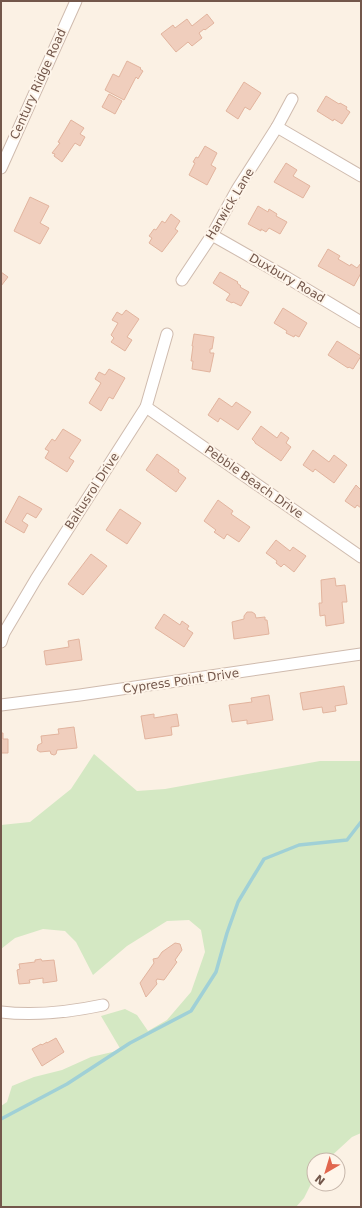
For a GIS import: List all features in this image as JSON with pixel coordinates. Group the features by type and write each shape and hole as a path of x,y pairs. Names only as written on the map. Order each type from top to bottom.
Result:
{"street":[{"name":"Century Ridge Road","path":"1,168 76,1"},
{"name":"Harwick Lane","path":"182,280 212,235 238,188 277,127 292,99"},
{"path":"277,127 361,176"},
{"name":"Duxbury Road","path":"212,235 361,322"},
{"name":"Baltusrol Drive","path":"1,642 4,633 36,579 146,407 167,334"},
{"name":"Pebble Beach Drive","path":"146,407 361,557"},
{"name":"Cypress Point Drive","path":"1,705 80,696 361,654"},
{"path":"1,1012 40,1014 81,1010 103,1005"}],"green space":[{"path":"94,754 137,791 165,789 320,761 361,761 361,1133 352,1137 336,1152 306,1152 307,1192 296,1207 1,1207 1,1106 7,1102 12,1086 34,1077 62,1070 91,1057 121,1050 101,1016 125,1009 137,1015 148,1031 167,1020 191,992 205,952 201,930 189,920 167,921 127,946 93,975 76,942 65,931 43,929 15,938 1,949 1,825 30,822 71,789"}],"building":[{"path":"207,14 214,23 199,33 202,38 192,46 188,42 176,52 161,34 173,25 175,28 187,19 192,26"},
{"path":"127,61 141,68 140,69 143,71 138,79 136,77 124,100 105,90 113,74 119,77"},
{"path":"244,82 261,93 250,110 245,107 238,119 226,111"},
{"path":"109,94 122,101 115,114 102,107"},
{"path":"326,96 347,107 346,109 350,112 342,124 334,119 333,121 317,111"},
{"path":"71,120 84,128 80,134 85,137 80,146 75,143 62,162 54,156 55,154 52,153 60,143 58,142"},
{"path":"205,146 217,153 211,165 216,168 207,185 189,175 195,163 193,162 196,157 198,158"},
{"path":"286,163 297,170 293,176 310,186 303,198 274,182"},
{"path":"30,197 49,206 40,223 49,228 40,244 14,231"},
{"path":"258,206 268,212 269,209 277,214 276,216 287,222 280,234 269,228 266,232 261,229 261,231 248,224"},
{"path":"171,214 180,221 175,229 178,231 162,252 149,243 152,238 149,236 154,229 156,230 162,221 165,223"},
{"path":"328,249 340,256 338,259 350,266 351,264 357,268 361,263 361,273 354,286 318,266"},
{"path":"1,272 8,277 1,286"},
{"path":"220,272 238,282 237,283 241,286 240,287 249,292 241,306 226,300 230,294 213,283"},
{"path":"283,308 307,323 299,337 295,335 294,337 286,333 287,331 274,323"},
{"path":"126,310 139,319 127,337 132,340 125,351 111,342 114,338 111,335 118,323 112,320 117,312 122,315"},
{"path":"194,334 214,337 212,349 210,349 210,353 214,353 210,372 192,369 193,361 191,361"},
{"path":"337,341 361,356 353,369 348,368 328,355"},
{"path":"109,369 125,378 113,399 109,397 101,411 89,403 101,383 95,379 99,372 105,375"},
{"path":"219,398 232,407 236,402 251,412 238,430 220,418 218,422 208,415"},
{"path":"261,426 277,438 281,432 289,438 286,443 291,447 281,461 255,443 252,439"},
{"path":"63,429 81,440 69,458 74,461 67,472 45,458 49,451 45,449 52,439 55,441"},
{"path":"313,450 329,462 334,455 347,465 334,483 315,469 313,472 303,465"},
{"path":"157,454 179,470 178,472 186,478 176,492 146,470"},
{"path":"356,485 361,490 361,508 357,505 355,508 345,501"},
{"path":"19,496 42,509 36,518 27,513 22,521 28,525 24,533 5,522"},
{"path":"218,500 233,511 231,514 250,527 239,542 227,534 224,539 214,532 216,530 204,521"},
{"path":"120,509 141,523 127,544 106,530"},
{"path":"276,540 290,551 293,547 306,556 294,572 284,564 281,567 276,563 277,561 266,553"},
{"path":"91,554 107,566 83,595 68,584"},
{"path":"335,578 336,586 345,585 347,602 342,602 344,623 326,626 325,615 320,616 319,603 322,603 321,580"},
{"path":"247,612 252,612 255,614 256,618 265,617 265,620 267,620 269,634 234,639 232,622 244,619"},
{"path":"164,614 180,625 182,621 189,626 187,629 193,633 184,647 155,628"},
{"path":"79,639 82,660 46,665 44,651 69,647 68,641"},
{"path":"344,686 347,704 335,706 336,711 323,713 322,707 303,710 300,693"},
{"path":"269,695 273,720 247,724 247,720 232,722 229,705 252,702 251,698"},
{"path":"154,714 154,718 177,714 179,726 171,727 172,735 145,739 141,716"},
{"path":"74,727 77,748 57,750 56,754 54,755 51,754 50,751 40,752 37,750 38,745 42,743 41,736 59,734 58,729"},
{"path":"1,733 3,733 3,739 8,739 8,753 1,753"},
{"path":"175,943 180,944 182,950 175,960 177,962 164,980 157,979 157,984 146,997 140,983 154,963 153,959 158,958 162,952"},
{"path":"41,959 42,961 54,960 57,981 43,983 43,978 29,980 30,983 19,984 17,970 20,969 19,964 35,962 35,960"},
{"path":"56,1038 64,1052 42,1066 32,1049"}],"waterway":[{"path":"1,1119 67,1084 130,1043 191,1011 216,972 238,902 264,859 299,845 347,840 361,822"}]}
